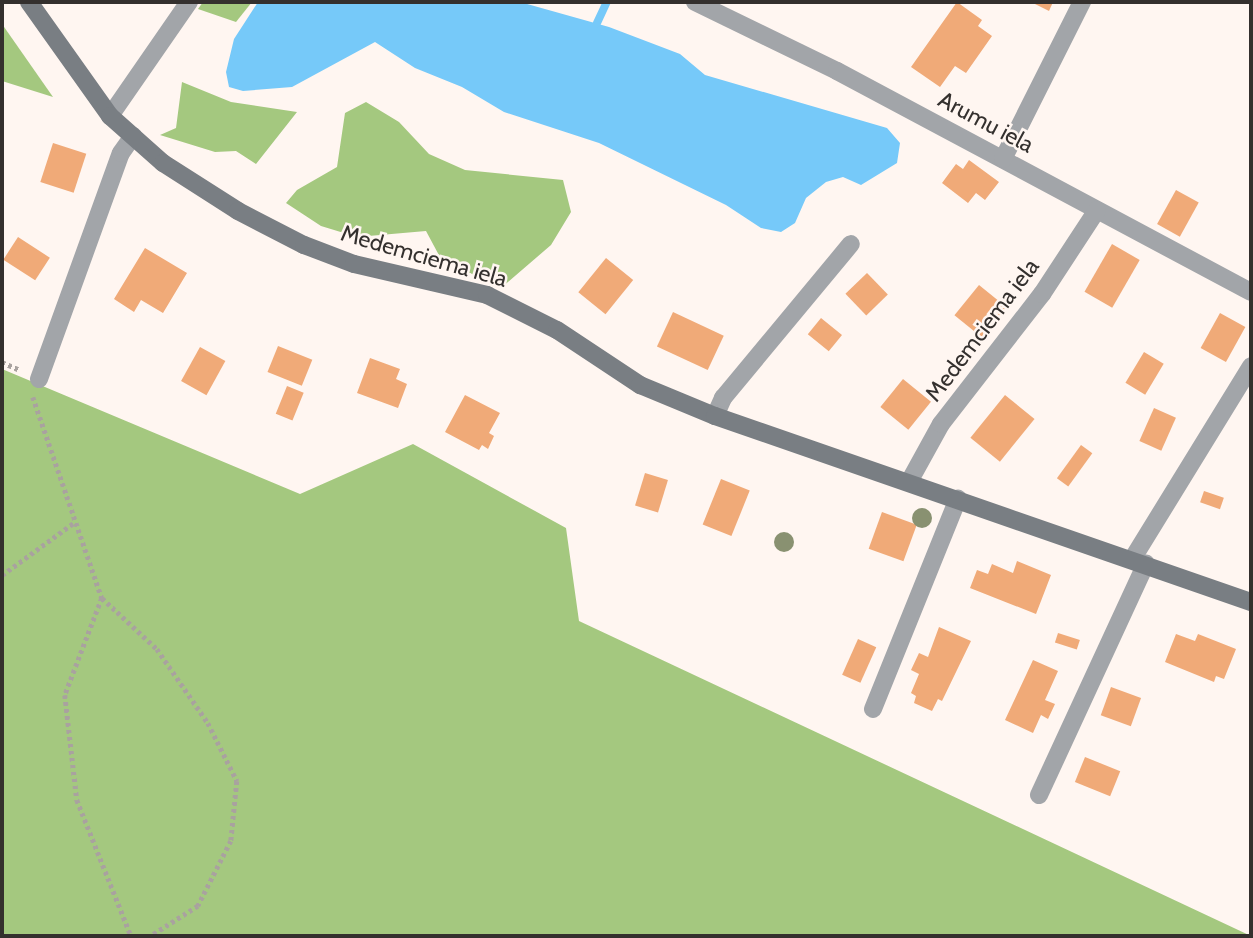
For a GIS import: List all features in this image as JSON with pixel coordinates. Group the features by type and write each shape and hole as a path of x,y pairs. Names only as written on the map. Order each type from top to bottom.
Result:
{"street":[{"name":"Medemciema iela","path":"29,2 110,116 163,163 238,211 304,245 354,264 487,295 557,330 640,385 715,416 1139,560 1251,602"},
{"path":"110,116 189,2"},
{"name":"Arumu iela","path":"695,2 1003,159 1251,292"},
{"path":"1003,159 1082,2"},
{"path":"39,379 121,153 133,136"},
{"name":"Medemciema iela","path":"909,482 942,424 1049,284 1097,210"},
{"path":"715,416 723,398 851,244"},
{"path":"1039,795 1139,560 1251,366"},
{"path":"873,709 958,499"}],"path":[{"path":"39,379 32,400 102,598 157,649 208,723 236,781 231,841 198,905 151,936"},
{"path":"2,575 75,522"},
{"path":"102,598 65,695 77,800 131,936"}],"green space":[{"path":"203,2 252,2 236,22 198,9"},
{"path":"2,24 53,97 2,81"},
{"path":"182,82 231,102 297,112 256,164 236,151 215,152 160,135 176,128"},
{"path":"366,102 399,122 429,154 465,170 563,180 571,212 551,245 501,288 441,259 426,231 357,237 321,226 286,203 297,190 337,167 345,113"},
{"path":"2,369 300,494 413,444 566,528 579,621 1251,936 2,936"}],"water":[{"path":"258,2 520,2 609,27 680,54 705,75 887,128 900,143 897,163 861,185 843,177 826,182 806,198 795,223 781,232 761,228 726,205 599,143 504,112 462,87 415,68 375,42 292,87 243,91 229,87 226,72 234,39"}],"building":[{"path":"957,2 982,20 978,26 992,36 966,73 955,66 940,87 911,67"},
{"path":"1031,2 1053,2 1049,11"},
{"path":"53,143 86,154 74,193 40,182"},
{"path":"969,160 999,182 985,200 976,193 968,203 942,183 956,164 963,169"},
{"path":"1176,190 1199,203 1180,237 1157,224"},
{"path":"18,237 50,258 35,280 3,260"},
{"path":"1112,244 1140,260 1112,308 1084,292"},
{"path":"145,248 187,273 163,313 141,300 134,312 114,299"},
{"path":"606,258 633,280 606,314 578,292"},
{"path":"867,273 888,295 866,315 845,294"},
{"path":"979,285 1006,307 982,337 954,315"},
{"path":"673,312 724,336 708,370 657,346"},
{"path":"1220,313 1245,327 1226,362 1201,348"},
{"path":"821,318 842,335 829,351 808,334"},
{"path":"278,346 312,360 302,386 268,372"},
{"path":"200,347 225,361 206,395 181,381"},
{"path":"1144,352 1164,364 1145,395 1125,383"},
{"path":"370,358 400,369 396,379 407,384 398,408 357,393"},
{"path":"903,379 931,402 908,430 880,407"},
{"path":"287,386 304,393 292,421 276,414"},
{"path":"465,395 500,413 489,433 494,436 488,449 482,445 479,450 445,432"},
{"path":"1005,395 1035,419 1000,462 970,438"},
{"path":"1154,408 1176,418 1161,451 1139,441"},
{"path":"1081,445 1092,453 1068,486 1057,478"},
{"path":"645,473 668,480 658,513 635,506"},
{"path":"721,479 750,491 731,536 703,524"},
{"path":"1204,491 1224,498 1220,509 1200,502"},
{"path":"882,512 917,525 903,561 869,549"},
{"path":"1017,561 1051,575 1036,614 970,588 977,570 988,574 992,564 1013,573"},
{"path":"939,627 971,641 942,701 938,699 932,711 914,703 916,696 911,693 919,674 911,670 919,653 928,657"},
{"path":"1058,633 1080,640 1077,650 1055,643"},
{"path":"1176,634 1195,641 1198,634 1236,649 1224,679 1216,676 1214,682 1165,662"},
{"path":"858,639 876,647 860,683 842,675"},
{"path":"1033,660 1058,671 1045,700 1055,704 1048,719 1041,715 1033,733 1005,720"},
{"path":"1111,687 1141,698 1131,726 1101,715"},
{"path":"1085,757 1120,771 1110,796 1075,782"}],"waterway":[{"path":"597,23 607,2"}]}
